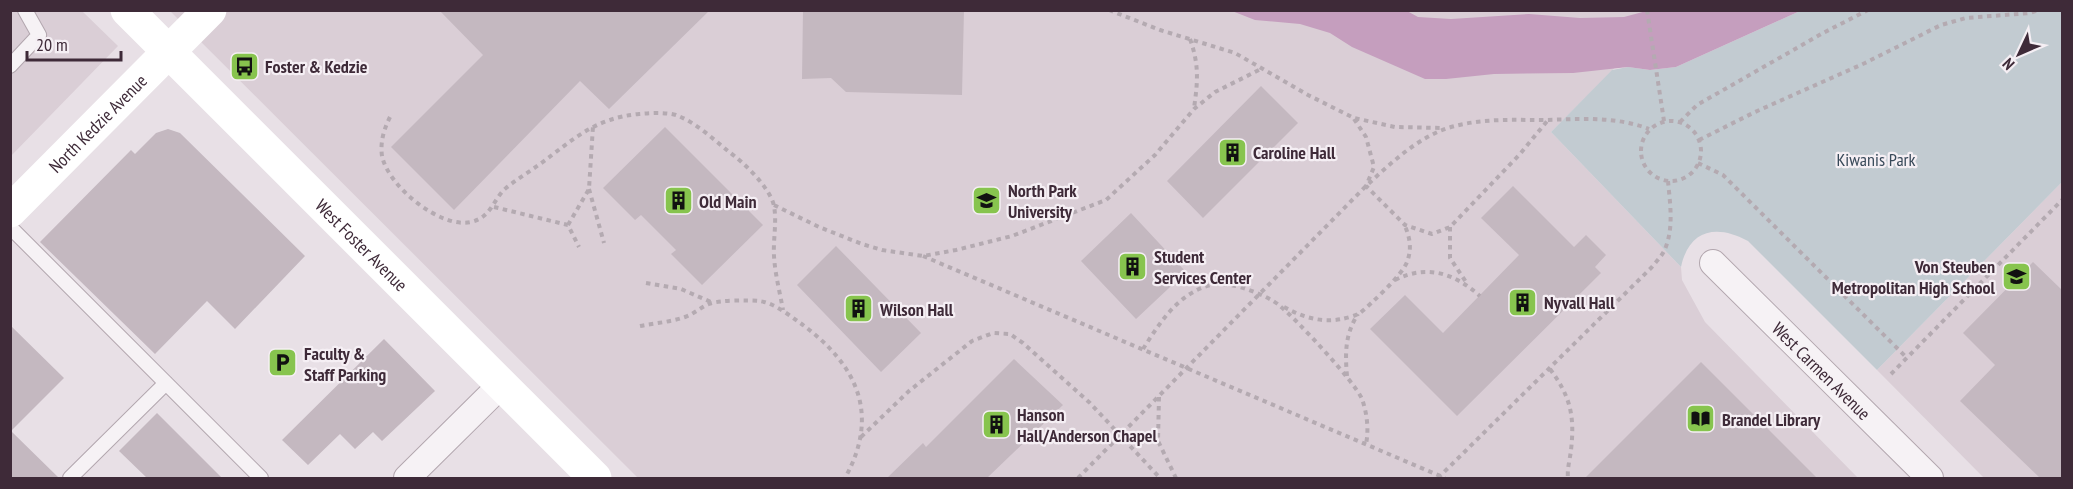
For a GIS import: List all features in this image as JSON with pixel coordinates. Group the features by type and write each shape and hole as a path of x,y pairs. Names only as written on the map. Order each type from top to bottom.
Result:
{"main road":[{"name":"West Foster Avenue","path":"127,10 595,478"},
{"name":"North Kedzie Avenue","path":"10,211 210,10"}],"street":[{"name":"West Carmen Avenue","path":"1713,262 1930,478"},
{"path":"407,478 501,385"}],"lane":[{"path":"10,66 39,35 25,10"},
{"path":"10,227 261,478"},
{"path":"70,478 166,383"}],"path":[{"path":"1108,10 1149,27 1235,53 1308,95 1354,118 1395,127 1423,129 1448,128 1485,120 1611,119 1649,129"},
{"path":"1647,10 1664,121"},
{"path":"1680,122 1697,105 1822,33 1868,10"},
{"path":"1699,140 1941,26 1966,18 2030,13 2038,10"},
{"path":"1190,38 1195,54 1198,81 1194,109"},
{"path":"923,256 1012,236 1106,200 1155,155 1194,109 1215,92 1263,68"},
{"path":"390,117 383,132 382,156 389,173 407,195 428,210 448,220 470,222 483,216 494,207 504,190 593,126 618,116 652,113 674,115 689,122 744,163 763,186 774,205 774,258 783,310"},
{"path":"1354,118 1366,137 1374,167 1366,186"},
{"path":"1405,225 1432,234 1450,227 1520,154 1548,120"},
{"path":"1664,121 1680,122 1695,132 1699,140 1701,156 1694,171 1686,177 1668,181 1658,179 1644,166 1640,156 1643,137 1649,129 1664,121"},
{"path":"593,126 589,189 604,243"},
{"path":"1078,478 1366,186 1393,162 1425,140 1448,128"},
{"path":"1698,163 1723,175 1907,358"},
{"path":"774,205 819,227 862,244 882,250 923,256 1441,478 1651,268 1665,250 1671,213 1668,181"},
{"path":"1347,378 1349,328 1358,314 1394,280 1407,263 1410,249 1410,237 1405,225 1366,186"},
{"path":"568,225 589,189"},
{"path":"1891,374 2062,200"},
{"path":"494,207 568,225"},
{"path":"568,225 579,248"},
{"path":"1450,227 1450,258 1468,285 1480,296"},
{"path":"1394,280 1410,273 1434,272 1451,276 1468,285"},
{"path":"646,284 681,289 712,303"},
{"path":"1143,349 1159,324 1179,301 1200,289 1218,284 1260,294 1302,317 1323,320 1342,319 1358,314"},
{"path":"640,326 685,317 712,303 761,301 783,310 824,342 839,359 852,380 863,415 858,453 845,478"},
{"path":"1279,305 1347,378 1361,397 1367,425 1366,444"},
{"path":"861,437 909,391 972,341 993,333 1011,334 1090,403 1160,478"},
{"path":"1550,369 1563,386 1571,408 1572,428 1568,478"},
{"path":"1159,396 1158,441 1176,478"}],"shaded area":[{"path":"1650,10 1800,11 1676,67 1650,70 1628,67 1573,73 1494,74 1425,79 1352,47 1330,33 1300,24 1255,20 1232,11 1407,11 1418,17 1451,19 1529,14 1580,18 1624,17"},
{"path":"11,11 82,11 118,46 11,156"},
{"name":"North Park University","path":"170,11 1671,11 1551,132 1681,267 1682,280 1705,322 1858,478 638,478"},
{"name":"Von Steuben Metropolitan High School","path":"2062,182 2062,478 1984,478 1877,370"}],"green space":[{"name":"Kiwanis Park","path":"1800,11 2062,11 2062,182 1877,370 1748,241 1726,233 1706,233 1690,245 1681,267 1551,132 1612,70 1628,67 1650,70 1676,67"}],"building":[{"path":"439,10 710,10 609,109 580,81 454,210 391,147 483,55"},
{"path":"803,10 964,10 962,95 846,92 831,78 802,79"},
{"name":"Caroline Hall","path":"1261,86 1298,123 1203,218 1167,181"},
{"name":"Old Main","path":"665,127 763,225 702,285 671,254 676,250 641,215 635,220 603,188"},
{"path":"168,129 180,133 305,256 235,329 207,301 155,354 40,242 131,150 135,154 156,133"},
{"name":"Nyvall Hall","path":"1513,186 1574,247 1586,235 1606,255 1595,267 1601,273 1457,416 1370,329 1405,295 1443,333 1519,255 1481,218"},
{"name":"Student Services Center","path":"1131,213 1186,272 1136,319 1081,261"},
{"name":"Wilson Hall","path":"836,246 921,333 881,372 797,285"},
{"name":"Von Steuben Metropolitan High School","path":"2033,262 2062,290 2062,478 2040,478 1960,401 1995,365 1963,333"},
{"path":"10,325 64,378 11,431 59,478 10,478"},
{"path":"384,339 435,391 382,441 373,432 355,449 340,434 308,465 282,440"},
{"name":"Hanson Hall/Anderson Chapel","path":"1014,359 1063,405 987,478 887,478 923,443 926,447"},
{"name":"Brandel Library","path":"1701,362 1817,478 1585,478"},
{"path":"157,413 222,478 147,478 119,451"}],"place":[{"name":"Foster & Kedzie","path":"244,66"},
{"name":"Caroline Hall","path":"1232,152"},
{"name":"North Park University","path":"987,200"},
{"name":"Old Main","path":"678,201"},
{"name":"Student Services Center","path":"1133,266"},
{"name":"Von Steuben Metropolitan High School","path":"2016,276"},
{"name":"Nyvall Hall","path":"1523,302"},
{"name":"Wilson Hall","path":"859,309"},
{"name":"Faculty & Staff Parking","path":"283,363"},
{"name":"Brandel Library","path":"1701,419"},
{"name":"Hanson Hall/Anderson Chapel","path":"996,424"}]}
